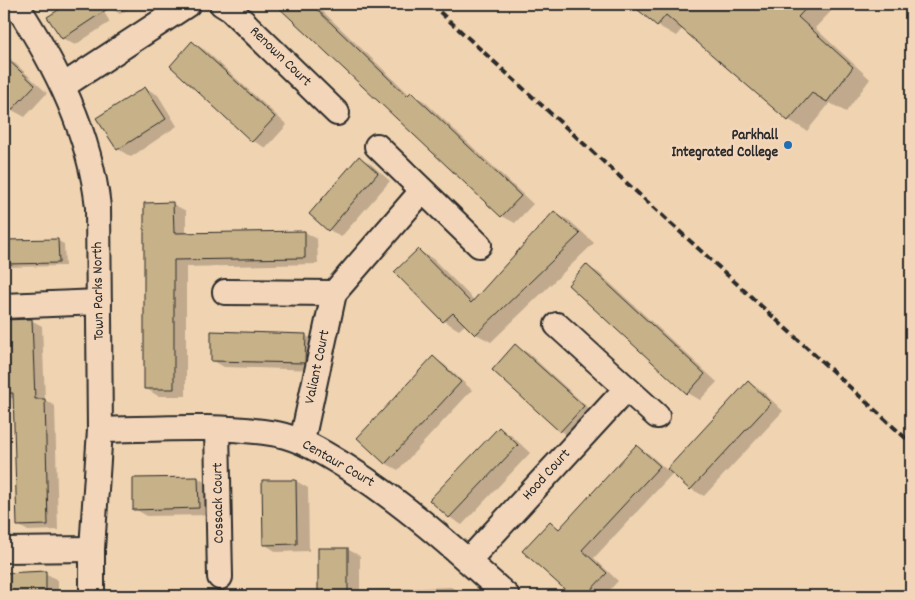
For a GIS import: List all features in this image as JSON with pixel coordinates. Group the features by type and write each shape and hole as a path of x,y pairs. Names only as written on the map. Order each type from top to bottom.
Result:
{"street":[{"name":"Town Parks North","path":"16,4 39,40 63,86 95,180 98,207 100,430 92,549 92,596"},
{"path":"63,86 188,4"},
{"name":"Renown Court","path":"222,4 230,9 337,113"},
{"path":"377,146 479,245"},
{"name":"Valiant Court","path":"302,441 334,293 422,191"},
{"path":"225,292 334,293"},
{"path":"4,306 99,302"},
{"path":"557,325 657,416"},
{"name":"Hood Court","path":"468,561 626,389"},
{"name":"Centaur Court","path":"100,430 218,428 278,435 302,441 332,457 386,493 507,596"},
{"name":"Cossack Court","path":"218,428 220,577"},
{"path":"4,550 92,549"}],"building":[{"path":"68,4 115,4 62,39 47,17"},
{"path":"275,4 311,4 407,96 411,92 521,196 501,217"},
{"path":"631,4 810,4 798,17 853,67 827,102 812,93 788,121 666,15 657,26"},
{"path":"192,41 275,117 252,142 170,66"},
{"path":"4,56 35,85 4,118"},
{"path":"145,87 166,119 117,150 96,118"},
{"path":"359,156 378,173 328,231 309,214"},
{"path":"173,202 174,233 305,231 305,258 174,260 174,389 144,389 144,203"},
{"path":"554,211 580,234 475,335 453,313 443,322 394,272 418,249 471,303"},
{"path":"58,239 59,263 4,264 4,240"},
{"path":"586,264 705,374 687,394 568,285"},
{"path":"32,319 35,399 45,399 48,525 17,526 13,393 4,393 4,320"},
{"path":"211,331 306,334 305,363 211,361"},
{"path":"515,344 584,406 560,432 492,370"},
{"path":"433,356 461,382 385,464 357,438"},
{"path":"748,381 771,403 690,490 667,469"},
{"path":"499,427 518,445 449,518 429,500"},
{"path":"636,445 660,466 582,550 607,573 585,596 572,596 522,551 550,521 559,529"},
{"path":"198,477 199,508 133,510 133,478"},
{"path":"262,480 296,480 297,544 263,545"},
{"path":"318,548 348,548 348,596 318,596"},
{"path":"46,571 46,596 4,596 4,573"}],"railway":[{"path":"431,4 911,443"}],"place":[{"name":"Parkhall Integrated College","path":"788,145"}]}
